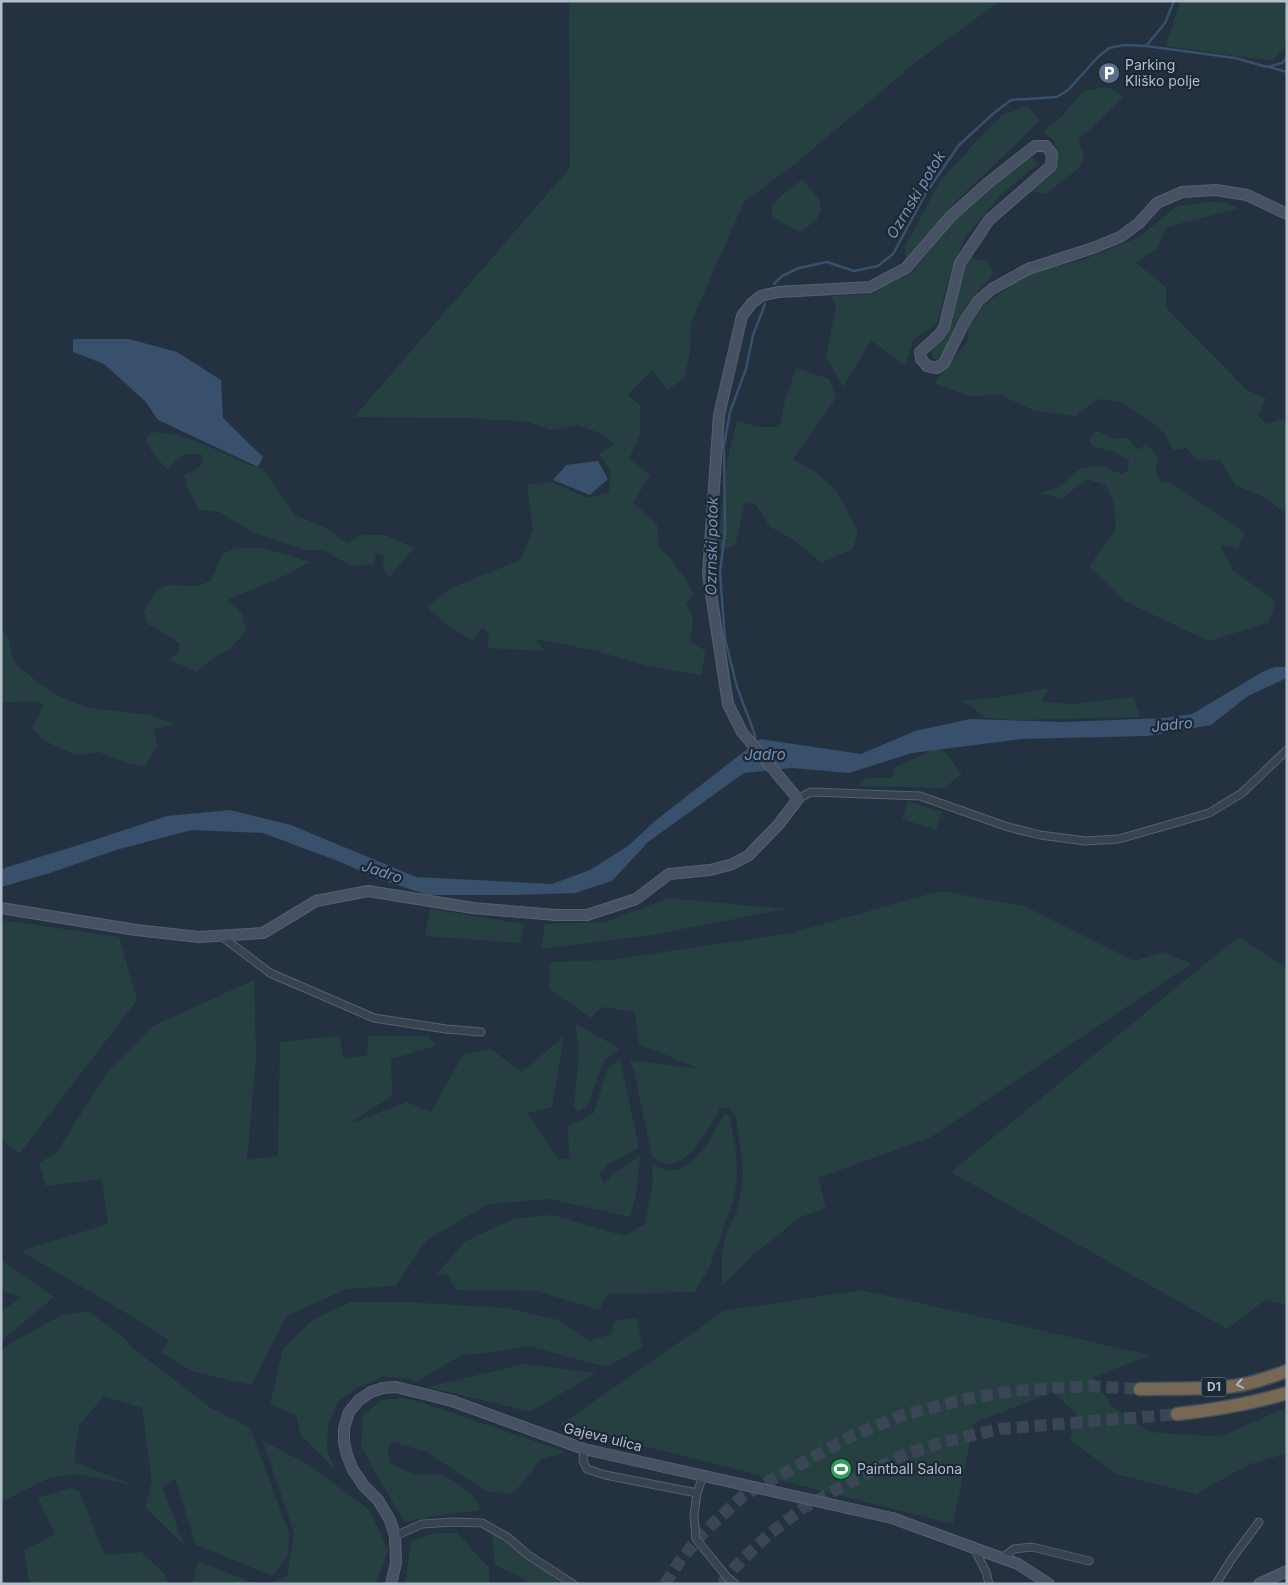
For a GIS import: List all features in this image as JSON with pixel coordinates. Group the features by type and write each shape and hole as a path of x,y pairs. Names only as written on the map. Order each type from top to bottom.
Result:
{"highway":[{"name":"D1","path":"1140,1388 1235,1386 1270,1378 1287,1371"},
{"name":"D1","path":"1177,1414 1258,1402 1287,1393"}],"street":[{"path":"798,799 742,732 728,704 708,574 719,415 742,316 752,303 761,296 778,292 870,287 906,268 951,216 988,183 1035,146 1046,146 1052,154 1051,166 989,220 960,263 944,328 920,352 920,359 927,366 937,368 944,363 966,319 978,301 992,289 1028,268 1093,248 1120,237 1139,223 1157,202 1173,195 1182,192 1216,190 1247,195 1287,214"},
{"path":"1,908 136,930 199,937 263,933 316,901 368,891 473,908 556,915 587,915 636,899 669,874 730,866 748,856 779,824 798,799 812,792 920,796 1008,827 1040,835 1086,841 1120,839 1209,813 1242,793 1287,750"},
{"path":"220,935 270,973 374,1018 446,1029 481,1032"},
{"name":"Gajeva ulica","path":"391,1584 396,1563 396,1536 390,1520 378,1500 364,1486 353,1470 344,1442 344,1428 349,1412 360,1400 371,1392 383,1388 396,1387 452,1401 584,1449 892,1518 1018,1564 1049,1584"},
{"path":"584,1449 583,1461 587,1469 697,1494"},
{"path":"703,1476 697,1494 694,1515 696,1539 735,1584"},
{"path":"1216,1584 1233,1556 1259,1522"},
{"path":"396,1536 422,1524 482,1523 507,1537 528,1554 573,1584"},
{"path":"974,1547 986,1572 989,1584"},
{"path":"1002,1558 1014,1549 1032,1547 1088,1561"},
{"path":"1259,1584 1287,1571"}],"green space":[{"path":"569,1 1000,1 916,62 795,164 744,202 691,322 690,352 684,378 668,390 652,370 628,395 640,406 640,434 629,459 650,475 633,503 657,524 659,547 672,560 694,593 686,603 693,618 690,642 706,651 701,675 650,667 597,651 536,639 544,651 488,648 489,633 482,628 473,641 447,625 427,607 449,589 520,560 533,530 527,485 551,482 588,498 609,493 611,472 599,454 614,444 605,435 577,425 551,430 529,422 469,418 354,417 570,168"},
{"path":"1180,1 1287,1 1287,44 1273,61 1166,46"},
{"path":"1105,87 1116,90 1123,98 1086,133 1078,138 1084,157 1079,168 1046,194 1027,191 1052,172 1058,163 1057,150 1053,139 1044,134 1045,130 1061,117 1084,91"},
{"path":"1027,106 1040,121 954,203 906,260 905,247 939,183 1002,115"},
{"path":"1031,155 1037,164 1000,196 965,237 948,282 937,323 913,340 905,366 871,340 843,387 826,356 836,306 831,296 871,294 911,273 955,219"},
{"path":"802,180 816,195 821,208 816,220 800,232 773,218 771,206"},
{"path":"1218,201 1239,208 1167,227 1157,249 1135,262 1166,287 1166,308 1248,391 1266,398 1258,416 1266,424 1284,418 1287,426 1287,515 1265,497 1236,486 1219,459 1197,460 1186,448 1173,450 1164,433 1153,423 1121,402 1097,399 1076,416 1035,411 1001,395 969,396 934,383 967,342 969,326 980,308 1028,273 1082,260 1138,238 1177,206"},
{"path":"971,254 976,260 988,261 993,275 967,304 946,347 936,360 932,356 932,352 951,327 956,294"},
{"path":"796,368 829,379 836,398 793,459 817,473 836,490 858,532 853,549 821,563 793,539 770,527 756,505 745,502 735,546 717,550 728,458 737,421 760,427 779,427"},
{"path":"1095,430 1113,439 1128,438 1138,450 1146,444 1158,459 1155,471 1161,482 1172,484 1245,533 1238,548 1220,545 1233,571 1276,601 1269,622 1209,641 1124,601 1089,566 1116,530 1114,504 1106,485 1086,479 1062,499 1041,493 1059,487 1081,468 1099,465 1121,474 1128,471 1129,460 1114,452 1092,446 1090,441"},
{"path":"152,432 178,435 263,469 295,515 326,528 347,544 361,535 385,535 414,548 389,577 383,568 384,555 376,553 374,564 351,566 324,550 305,550 255,533 219,512 199,510 188,489 184,474 198,468 203,455 187,454 179,458 168,470 153,454 146,440"},
{"path":"236,548 263,548 310,562 286,575 227,600 241,612 246,631 229,650 217,655 196,672 168,660 178,653 180,643 148,624 144,612 157,590 168,585 196,586 211,581 223,554"},
{"path":"1,629 8,637 14,662 36,681 60,697 89,708 150,715 176,724 154,729 157,747 145,766 128,763 99,752 78,755 56,747 32,729 44,704 36,701 1,703"},
{"path":"1049,688 1041,702 1073,704 1133,697 1140,717 1018,720 985,718 963,700 994,698"},
{"path":"940,746 962,774 944,788 857,786 867,778 892,778 894,768"},
{"path":"908,801 942,812 936,830 902,819"},
{"path":"940,891 1024,906 1134,961 1164,952 1191,964 931,1137 818,1178 826,1208 800,1217 753,1255 722,1286 722,1255 726,1234 736,1214 741,1191 743,1167 736,1116 729,1108 720,1108 701,1140 683,1159 673,1163 663,1163 652,1156 633,1067 629,1060 700,1069 639,1044 635,1012 602,1007 591,1018 549,989 550,962 611,960 791,933"},
{"path":"668,898 786,909 651,935 541,949 545,924 606,922"},
{"path":"430,909 524,924 520,943 425,936"},
{"path":"1,920 119,937 137,1000 20,1153 1,1140"},
{"path":"1238,937 1287,968 1287,1305 1265,1300 1227,1329 951,1172"},
{"path":"254,980 256,1059 247,1160 278,1156 280,1042 339,1036 344,1059 367,1055 368,1036 428,1036 436,1046 391,1059 392,1096 347,1125 407,1102 431,1112 463,1055 491,1049 522,1072 564,1036 552,1107 527,1113 559,1160 570,1158 567,1125 581,1121 594,1113 607,1070 620,1059 639,1148 608,1164 600,1174 604,1184 613,1174 640,1156 636,1195 630,1217 550,1199 488,1204 427,1240 395,1286 346,1289 287,1316 251,1385 192,1371 161,1352 169,1340 21,1251 108,1224 102,1179 46,1186 39,1163 56,1153 109,1070 153,1026"},
{"path":"575,1023 620,1049 605,1059 587,1106 578,1112 574,1107 579,1051"},
{"path":"725,1113 730,1117 736,1152 737,1178 733,1202 709,1268 694,1292 607,1294 599,1310 537,1291 456,1290 448,1276 437,1274 464,1242 513,1219 552,1215 624,1236 645,1224 653,1181 652,1164 663,1169 673,1170 683,1167 692,1161 715,1132"},
{"path":"1,1260 54,1297 1,1341 1,1312 21,1297 1,1291"},
{"path":"861,1290 1150,1355 1094,1377 1111,1406 1150,1432 1220,1437 1287,1407 1287,1453 1248,1465 1196,1494 1116,1474 1070,1440 1077,1414 1053,1392 974,1423 953,1524 560,1425 724,1311"},
{"path":"350,1302 405,1302 506,1308 558,1320 589,1341 612,1334 614,1321 637,1318 642,1347 607,1367 529,1346 462,1355 415,1382 405,1378 383,1377 359,1387 338,1401 328,1425 327,1450 335,1470 301,1435 296,1415 270,1404 283,1349 313,1320"},
{"path":"87,1311 120,1334 134,1349 212,1409 250,1428 289,1533 288,1556 272,1576 196,1546 175,1478 163,1488 184,1545 145,1507 152,1482 142,1408 104,1396 79,1425 74,1462 133,1485 78,1474 49,1478 1,1502 1,1349 62,1315"},
{"path":"524,1364 596,1373 530,1412 428,1387"},
{"path":"404,1398 565,1452 541,1459 512,1494 486,1491 425,1451 392,1442 387,1449 391,1464 413,1474 444,1475 472,1494 481,1510 405,1522 361,1445 363,1416 381,1400"},
{"path":"263,1441 309,1465 370,1511 388,1550 376,1584 267,1584 287,1576 294,1533"},
{"path":"70,1488 79,1491 105,1555 141,1552 165,1574 169,1584 40,1584 29,1581 24,1551 55,1534 38,1498"},
{"path":"434,1533 457,1533 489,1568 489,1584 404,1584 411,1542"},
{"path":"492,1534 507,1539 562,1584 526,1584 527,1580 495,1565"},
{"path":"198,1561 256,1584 181,1584 192,1583"}],"water":[{"path":"73,339 129,339 177,352 221,380 223,418 263,457 258,467 158,420 146,402 104,364 73,352"},
{"path":"598,461 608,479 590,495 553,480 566,465"},
{"name":"Jadro","path":"1275,667 1287,667 1287,678 1248,696 1211,725 1147,736 1021,739 912,753 849,773 792,768 744,773 648,842 612,881 575,893 428,895 379,879 338,861 263,833 192,830 116,850 50,873 1,887 1,869 167,816 230,810 291,825 416,877 552,884 590,870 628,846 655,821 760,739 861,754 915,731 970,719 1064,722 1163,718 1192,714 1264,671"}],"waterway":[{"path":"1146,46 1165,23 1174,1"},
{"name":"Ozrnski potok","path":"774,284 782,276 799,268 827,262 854,271 878,266 893,254 926,193 959,145 1011,100 1057,97 1068,90 1098,57 1109,48 1124,45 1146,46 1235,58 1267,67 1282,63 1287,58"},
{"path":"1269,67 1287,72"},
{"name":"Ozrnski potok","path":"755,743 755,735 737,687 725,639 720,573 725,531 724,445 730,412 746,369 753,335 765,304"}],"tunnel":[{"path":"665,1584 680,1561 703,1533 744,1495 852,1436 900,1416 965,1399 1012,1391 1089,1386 1140,1389"},
{"path":"722,1584 735,1567 768,1535 803,1508 903,1455 944,1442 1000,1429 1177,1414"}],"place":[{"name":"Parking Kliško polje","path":"1109,73"},
{"name":"Paintball Salona","path":"841,1469"}]}
